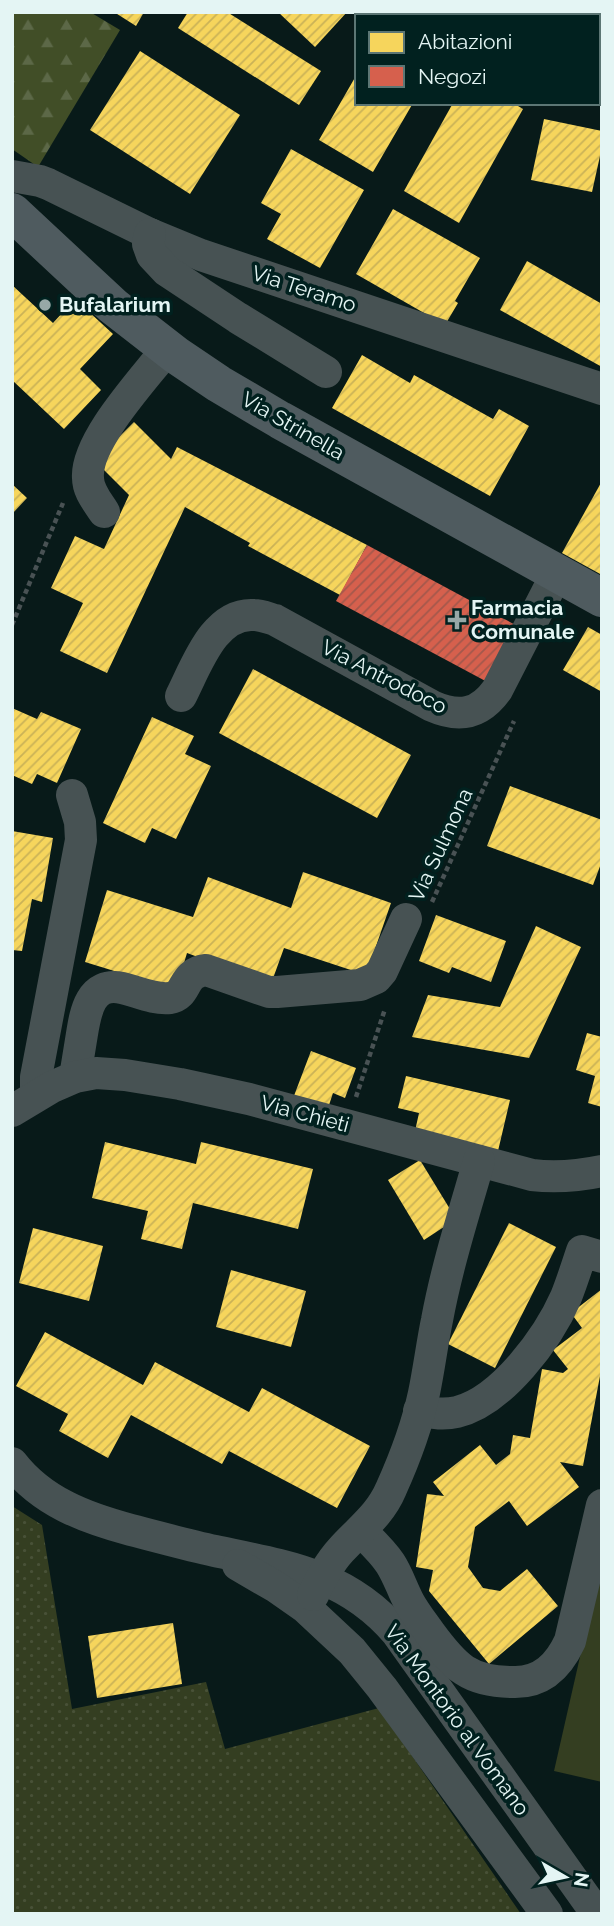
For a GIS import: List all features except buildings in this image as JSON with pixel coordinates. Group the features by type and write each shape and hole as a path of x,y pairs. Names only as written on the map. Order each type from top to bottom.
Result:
{"main road":[{"name":"Via Strinella","path":"12,212 113,306 167,349 219,384 602,598"}],"street":[{"name":"Via Teramo","path":"12,176 48,184 150,234 229,265 602,389"},
{"path":"150,234 148,244 152,255 167,271 326,372"},
{"path":"104,512 89,486 89,463 110,423 167,349"},
{"name":"Via Antrodoco","path":"181,696 209,641 219,629 240,615 253,614 275,620 432,706 455,713 472,711 487,703 497,690 557,573"},
{"path":"24,1104 36,1076 81,840 80,822 72,795"},
{"path":"75,1077 88,1007 96,993 102,989 118,987 169,998 180,993 191,975 206,970 270,992 286,993 360,985 376,978 382,971 417,914"},
{"name":"Via Chieti","path":"24,1104 75,1077 108,1073 249,1098 532,1175 551,1178 576,1177 602,1171"},
{"path":"306,1608 331,1562 382,1507 391,1491 416,1426 448,1272 479,1161"},
{"path":"419,1411 458,1411 470,1407 500,1387 514,1374 550,1327 566,1297 582,1251 602,1257"},
{"name":"Via Montorio al Vomano","path":"12,1463 21,1475 47,1497 76,1513 201,1548 279,1565 322,1578 357,1596 380,1614 397,1633 597,1914"},
{"path":"361,1531 391,1564 411,1605 447,1657 458,1667 484,1679 530,1681 543,1676 554,1667 570,1641 602,1505"},
{"name":"Via Montorio al Vomano","path":"201,1548 260,1578 306,1608 340,1638 366,1666 547,1914"}],"path":[{"path":"12,625 65,497"},
{"name":"Via Sulmona","path":"417,914 519,709"},
{"path":"347,1125 387,1004"}],"green space":[{"path":"12,12 90,12 120,30 38,167 12,149"},
{"path":"12,1506 42,1525 72,1709 206,1682 225,1749 379,1708 521,1914 12,1914"},
{"path":"602,1560 602,1782 554,1771"}],"place":[{"name":"Bufalarium","path":"45,305"},
{"name":"Farmacia Comunale","path":"457,620"}]}
